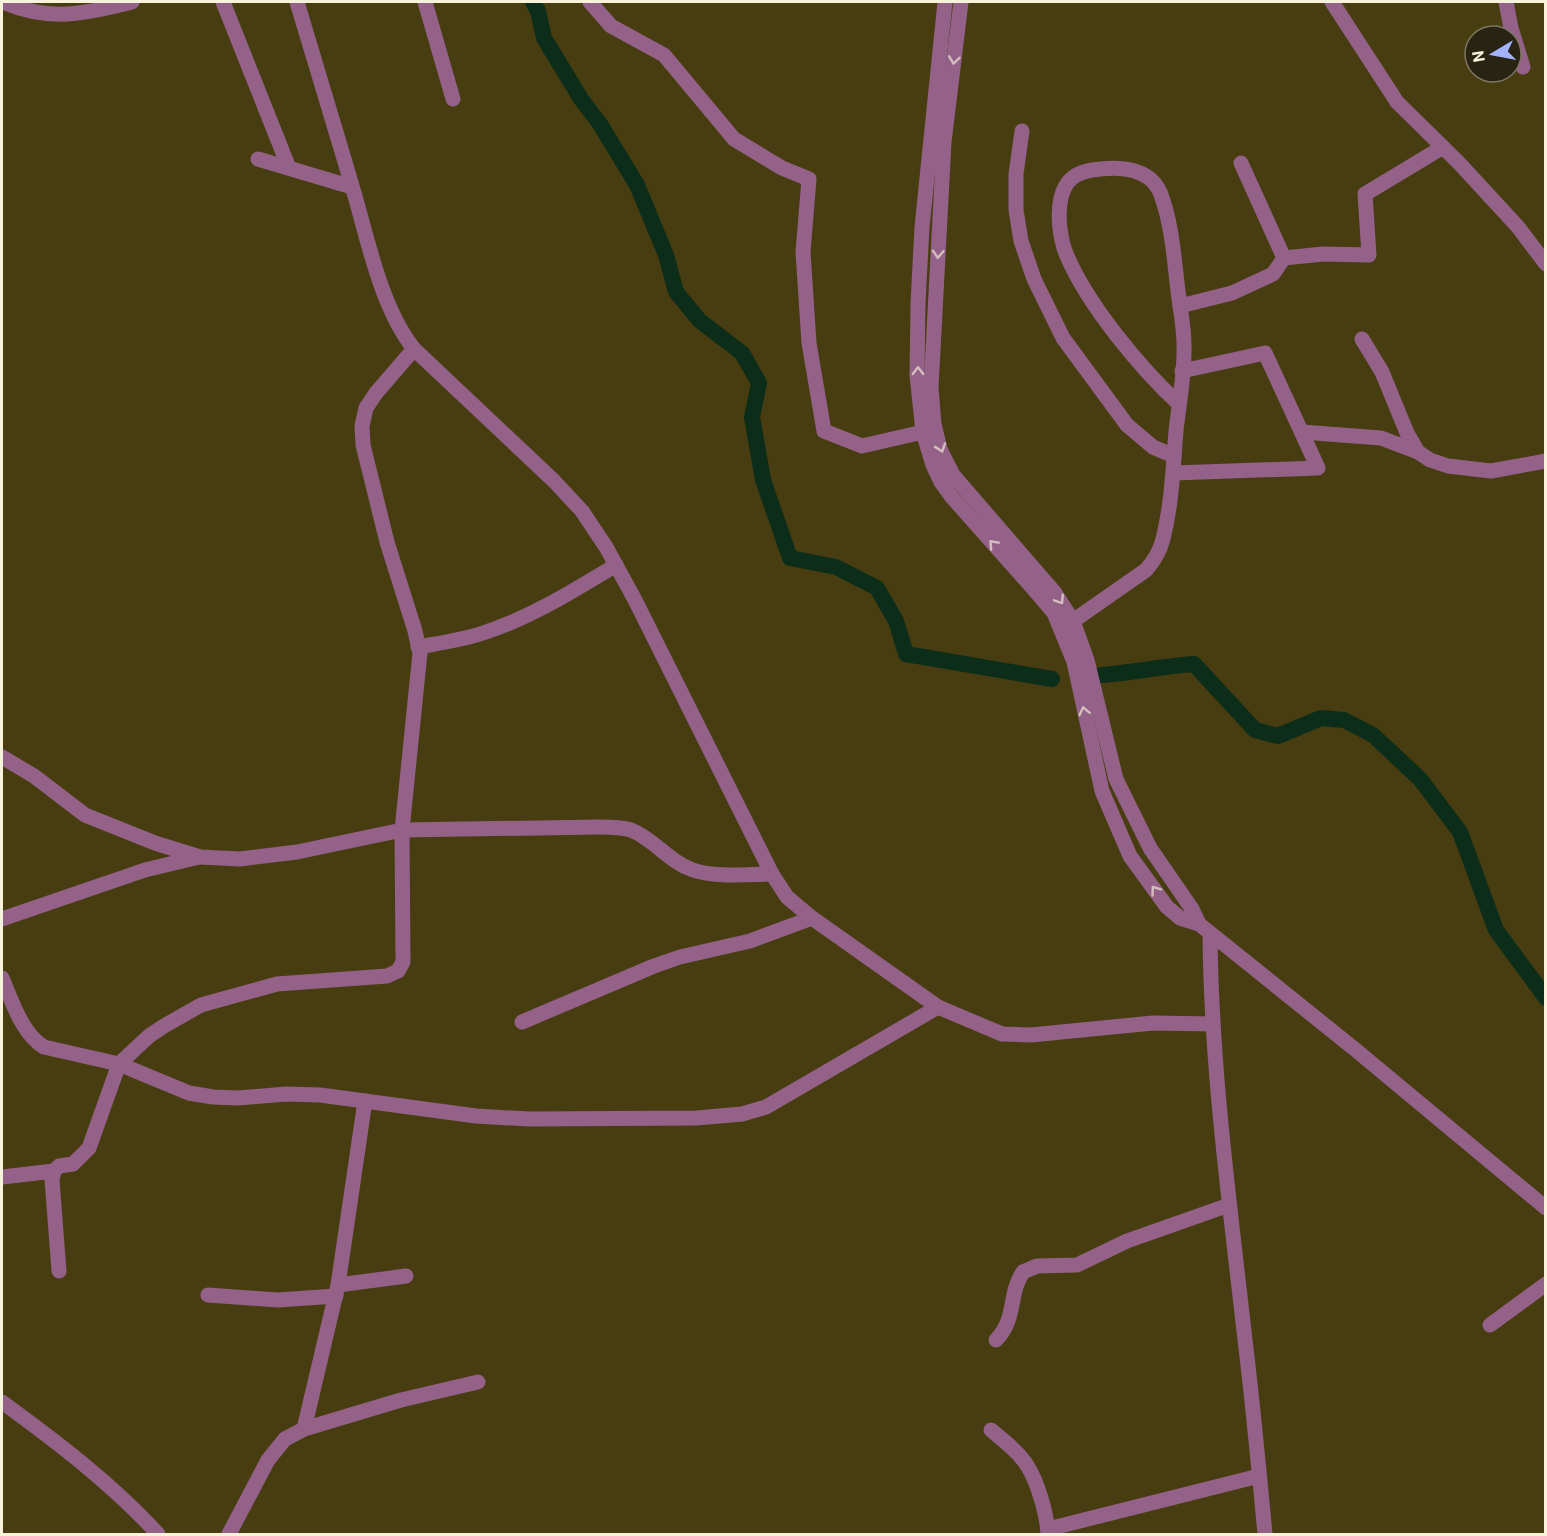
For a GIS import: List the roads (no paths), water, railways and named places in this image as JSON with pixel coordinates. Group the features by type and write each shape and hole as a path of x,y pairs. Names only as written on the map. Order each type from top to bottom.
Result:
{"street":[{"path":"3,2 40,14 68,16 91,13 132,2"},
{"path":"223,2 289,168"},
{"path":"297,2 352,187 393,316 402,334 414,350 554,481 582,511 616,566 771,873 787,897 812,918 938,1007 1002,1034 1031,1035 1153,1023 1213,1024"},
{"path":"425,2 453,99"},
{"path":"590,2 611,26 664,55 734,139 782,168 809,179 803,252 809,343 824,431 861,446 923,432"},
{"path":"945,2 922,227 917,375 923,432 941,482 1054,613 1067,625 1101,790 1130,856 1167,907 1180,918 1205,929 1357,1051 1545,1208"},
{"path":"961,2 944,142 931,388 934,424 940,449 953,475 1055,593 1067,625 1087,660 1116,779 1150,848 1205,929 1229,1205 1266,1534"},
{"path":"1332,2 1397,102 1518,227 1545,264"},
{"path":"1506,2 1510,24"},
{"path":"1022,131 1016,174 1016,210 1021,241 1034,279 1063,338 1128,425 1153,447 1174,456"},
{"path":"1180,306 1232,293 1273,274 1284,258 1323,254 1369,255 1365,194 1443,147"},
{"path":"258,159 352,187"},
{"path":"1241,164 1284,258"},
{"path":"1067,625 1146,570 1155,560 1163,540 1174,473 1184,346 1172,239 1159,190 1149,179 1123,168 1091,170 1078,174 1069,179 1063,189 1060,204 1061,229 1066,255 1091,298 1127,348 1157,384 1179,404"},
{"path":"1362,339 1382,372 1407,433 1418,452"},
{"path":"59,1270 52,1180 54,1172 58,1166 73,1164 88,1148 119,1064 149,1036 201,1005 277,984 387,976 398,971 403,962 402,830 418,676 418,647 387,542 363,445 362,426 366,408 376,393 414,350"},
{"path":"1174,473 1318,468 1265,353 1182,371"},
{"path":"1302,432 1381,438 1448,466 1491,471 1545,460"},
{"path":"418,647 466,638 502,626 557,602 616,566"},
{"path":"2,757 34,776 85,815 155,843 200,857 240,859 297,852 402,830 599,827 619,828 639,834 676,862 693,870 709,874 771,873"},
{"path":"2,919 145,870 200,857"},
{"path":"522,1022 654,966 680,957 750,940 812,918"},
{"path":"2,978 21,1020 37,1043 44,1047 119,1064 189,1093 213,1098 286,1094 321,1095 476,1116 529,1119 697,1118 742,1114 766,1107 938,1007"},
{"path":"304,1429 337,1290 365,1101"},
{"path":"2,1178 54,1172"},
{"path":"996,1340 1007,1327 1015,1288 1023,1272 1037,1266 1077,1265 1127,1241 1229,1205"},
{"path":"208,1295 278,1300 406,1276"},
{"path":"1490,1325 1545,1284"},
{"path":"229,1534 274,1450 285,1439 304,1429 401,1400 478,1382"},
{"path":"2,1402 98,1476 158,1534"},
{"path":"992,1430 1017,1452 1029,1468 1042,1503 1048,1532 1259,1476"}],"waterway":[{"path":"533,2 538,11 544,38 637,185 666,255 676,292 700,321 742,353 759,383 752,417 763,480 790,558 836,567 877,588 896,621 906,654 1052,679"},
{"path":"1101,675 1194,664 1255,730 1278,736 1321,718 1344,720 1373,735 1420,779 1460,832 1496,930 1546,998"}]}
